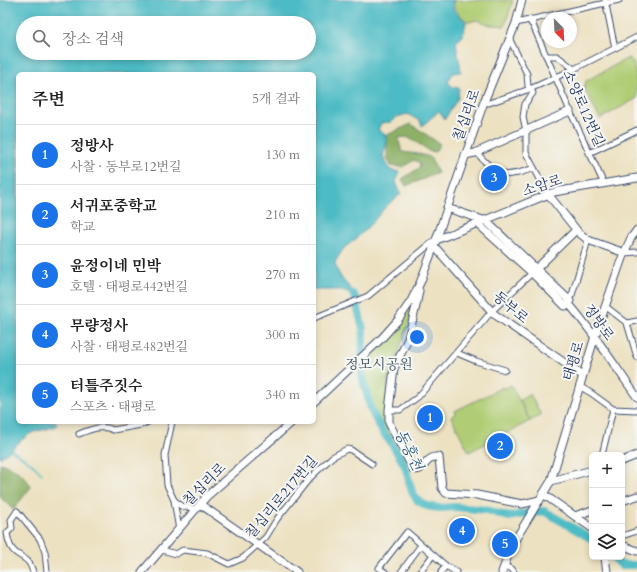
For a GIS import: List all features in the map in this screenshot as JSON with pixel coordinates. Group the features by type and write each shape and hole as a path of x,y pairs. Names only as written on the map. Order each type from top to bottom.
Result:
{"street":[{"name":"칠십리로","path":"316,400 382,338 398,320 411,301 420,283 435,243 484,102 510,40 522,0"},
{"path":"516,23 532,22 605,2 619,0"},
{"path":"605,2 615,48"},
{"name":"소양로12번길","path":"532,22 570,111 604,184"},
{"path":"484,102 489,103 530,89 637,38"},
{"path":"510,40 527,74 528,86 533,93 526,104 523,117 526,131 526,153 548,194 584,238 625,253 637,252"},
{"path":"546,56 557,56 574,69"},
{"path":"465,154 477,152 570,111"},
{"path":"589,152 637,131"},
{"path":"477,152 488,165 503,174 521,173 534,168"},
{"name":"소암로","path":"435,243 554,192 637,178"},
{"path":"447,208 486,221"},
{"name":"정방로","path":"486,221 534,271"},
{"name":"정방로","path":"478,224 569,302 637,397"},
{"path":"390,410 400,410 418,397 492,311 576,230"},
{"name":"태평로","path":"503,569 512,546 551,481 594,336 631,238 637,230"},
{"path":"569,302 588,240"},
{"path":"316,317 368,296 435,243"},
{"name":"동부로","path":"435,243 492,311 502,320 582,375"},
{"path":"420,283 408,339 394,368 389,423 413,469 421,469 429,459 439,457 442,488 446,493 477,495 522,504 540,499 576,516 589,526"},
{"path":"605,306 627,323 637,357"},
{"path":"627,323 637,321"},
{"path":"457,353 476,362 505,370"},
{"path":"579,386 592,393 613,409 637,410"},
{"path":"603,452 613,409"},
{"path":"79,434 94,428 108,425 113,430 143,424"},
{"path":"172,424 165,455 167,485 174,500 179,530"},
{"name":"칠십리로","path":"142,572 198,506 226,478 270,443 290,424"},
{"name":"칠십리로217번길","path":"162,550 176,554 183,550 207,553 229,564 243,558 266,538 277,520 314,474 332,457 347,450 351,450 372,464"},
{"path":"625,461 637,455"},
{"path":"551,481 589,471"},
{"path":"625,500 637,496"},
{"path":"174,500 182,506 198,506 258,544 297,572"},
{"path":"33,572 28,560 16,553 11,548 8,541 7,533 12,528 11,520 17,511 40,539 45,552 47,572"},
{"path":"576,516 589,511"},
{"path":"385,572 379,568 406,532 446,566 456,572"},
{"path":"625,535 637,532"},
{"path":"401,572 421,545"},
{"path":"625,546 637,550"},
{"path":"420,572 433,555"},
{"path":"605,560 607,572"},
{"path":"441,572 446,566"},
{"path":"503,569 512,569 514,572"}],"green space":[{"path":"454,0 513,0 505,26 491,25 477,20 468,22 454,7"},
{"path":"628,58 631,60 635,69 637,98 600,119 584,88 586,81"},
{"path":"411,124 440,144 435,152 428,151 407,137 398,138 402,152 430,157 438,173 406,186 402,179 419,168 420,163 414,160 403,167 391,166 387,157 387,135"},
{"name":"정모시공원","path":"418,299 388,380 385,420 402,462 373,412 363,359"},
{"path":"511,385 530,421 469,452 451,417 455,414 455,411 503,387 504,389"},
{"path":"530,394 541,415 530,421 520,400"},
{"path":"0,463 18,472 26,479 31,487 13,510 0,497"}],"water":[{"path":"0,0 453,0 452,4 454,10 466,22 463,36 456,42 461,72 453,73 448,82 453,87 459,88 458,98 445,119 439,111 422,126 420,121 407,114 397,117 391,122 381,123 378,130 385,134 387,142 383,156 390,170 400,172 396,182 401,194 386,206 357,238 344,248 335,262 338,272 347,285 358,296 355,298 343,290 316,290 316,72 16,72 16,424 56,424 56,426 28,435 0,458"}],"waterway":[{"name":"동홍천","path":"353,294 363,329 362,376 371,410 382,431 392,444 405,466 412,492 418,501 427,506 486,510 509,517 544,511 589,537"},
{"path":"11,450 31,463 42,474"},
{"name":"동홍천","path":"616,560 621,565 637,565"}],"place":[{"name":"윤정이네 민박","path":"494,178"},
{"name":"정방사","path":"430,418"},
{"name":"서귀포중학교","path":"500,446"},
{"name":"무량정사","path":"462,531"},
{"name":"터틀주짓수","path":"505,544"}]}
